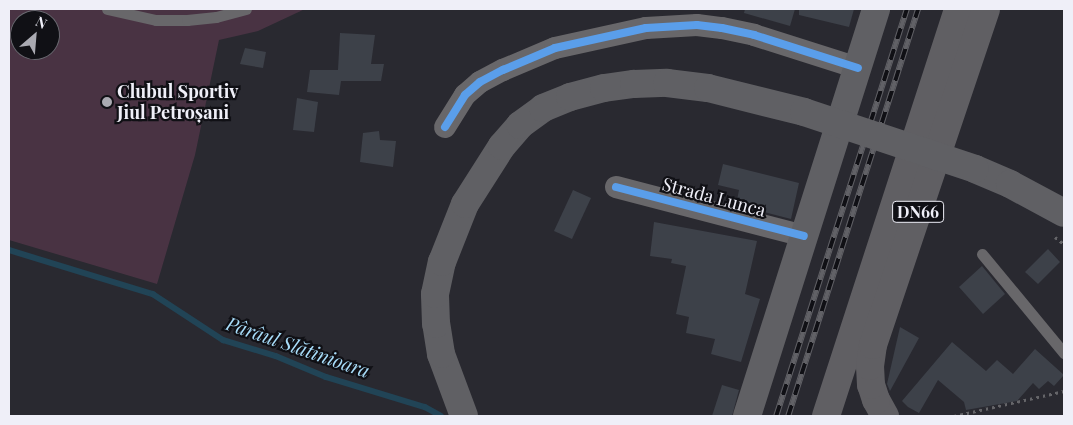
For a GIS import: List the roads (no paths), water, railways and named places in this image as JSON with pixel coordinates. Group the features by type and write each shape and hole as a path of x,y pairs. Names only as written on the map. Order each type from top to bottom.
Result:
{"main road":[{"path":"747,416 876,9"},
{"name":"DN66","path":"826,416 958,9"},
{"name":"DN66","path":"885,416 876,400 871,385 870,366 873,346 986,9"},
{"path":"461,410 442,354 436,324 435,294 442,262 465,204 502,146 520,125 543,108 570,97 604,88 634,84 667,83 708,88 804,112 975,169 1010,184 1060,225"}],"street":[{"path":"445,127 466,95 480,82 503,70 555,48 646,28 674,25 722,28 754,35 858,68"},
{"name":"Strada Lunca","path":"616,187 804,236"}],"lane":[{"path":"107,9 156,20 187,20 216,17 246,9"},
{"path":"982,254 1064,353"}],"waterway":[{"name":"Pârâul Slătinioara","path":"9,250 153,294 223,340 276,356 326,377 425,407 441,416"}],"railway":[{"path":"776,416 907,9"},
{"path":"788,416 918,9"}],"place":[{"name":"Clubul Sportiv Jiul Petroșani","path":"107,102"}]}
